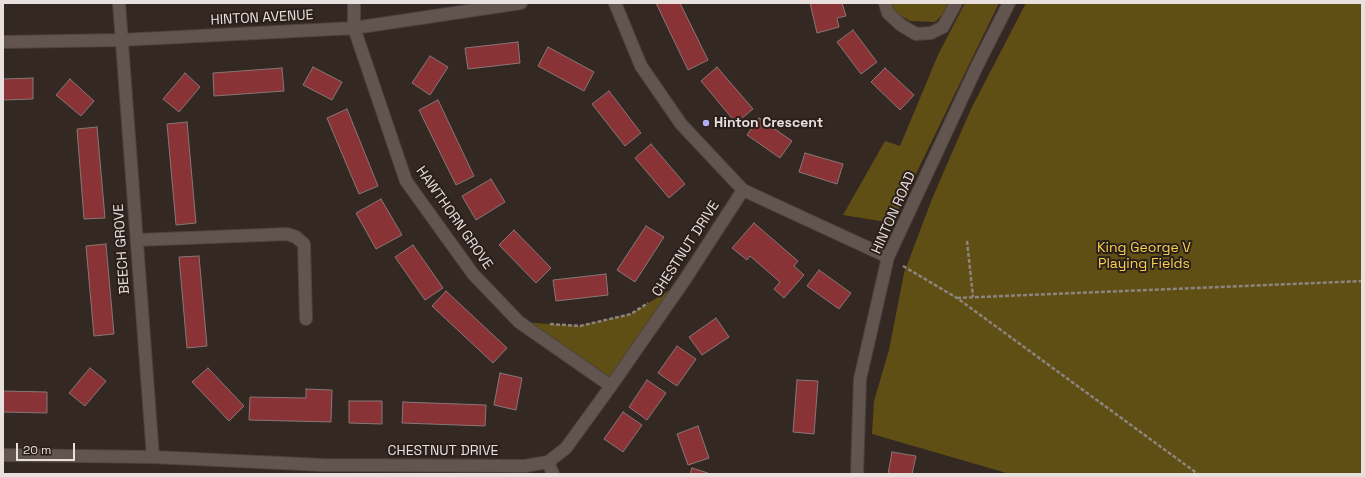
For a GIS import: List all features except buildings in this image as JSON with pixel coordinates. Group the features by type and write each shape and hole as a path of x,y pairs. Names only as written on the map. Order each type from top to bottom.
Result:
{"street":[{"name":"BEECH GROVE","path":"119,3 153,457"},
{"name":"HAWTHORN GROVE","path":"354,3 354,28 406,181 473,274 520,322 611,386"},
{"name":"HINTON AVENUE","path":"3,42 121,40 354,28 521,3"},
{"path":"615,3 641,66 658,92 680,124 742,190 888,257"},
{"path":"885,3 888,13 901,25 916,34 931,33 943,26 956,3"},
{"name":"HINTON ROAD","path":"856,474 860,379 888,257 977,66 1009,3"},
{"name":"CHESTNUT DRIVE","path":"3,455 153,457 321,469 525,466 548,462 566,448 611,386 684,281 742,190"},
{"path":"137,240 287,234 296,237 304,244 306,319"},
{"path":"548,462 553,474"}],"path":[{"path":"967,241 973,297"},
{"path":"888,257 957,298 1198,474"},
{"path":"957,298 1362,281"},
{"path":"520,322 580,326 631,314 651,302"}],"green space":[{"path":"891,3 951,3 947,10 935,22 910,21 896,13"},
{"path":"965,3 999,3 892,223 843,215 885,141 900,146 938,55"},
{"name":"King George V Playing Fields","path":"1026,3 1362,3 1362,474 1010,474 872,434 874,401 889,350 904,273 932,199 972,107"},
{"path":"684,281 611,386 519,322 580,326 631,314"}],"place":[{"name":"Hinton Crescent","path":"706,123"}]}
